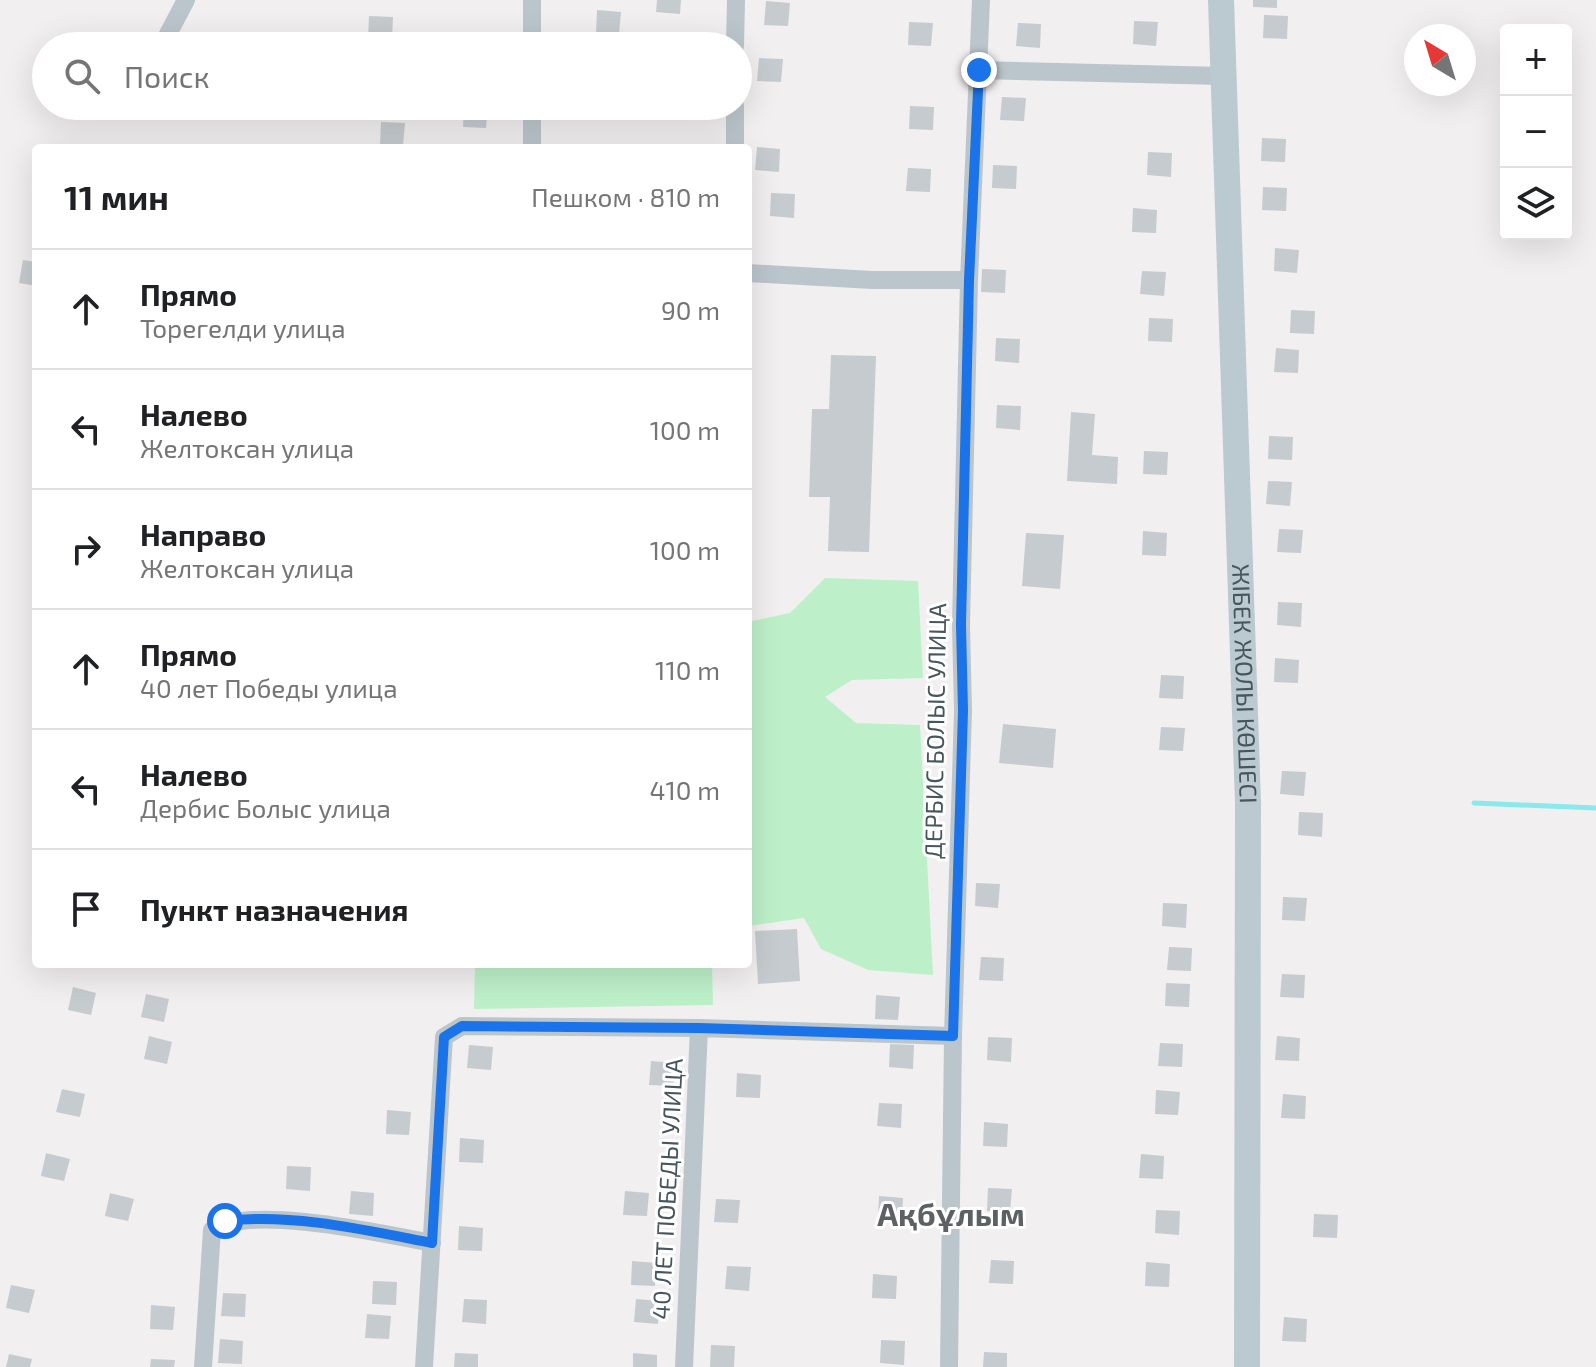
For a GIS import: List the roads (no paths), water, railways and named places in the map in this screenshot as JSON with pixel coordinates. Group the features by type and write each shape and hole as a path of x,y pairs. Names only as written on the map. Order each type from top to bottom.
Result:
{"street":[{"path":"169,32 186,0"},
{"path":"532,0 532,32"},
{"path":"735,32 736,0"},
{"name":"ДЕРБИС БОЛЫС УЛИЦА","path":"949,1367 969,280 981,0"},
{"name":"ЖІБЕК ЖОЛЫ КӨШЕСІ","path":"1221,0 1248,803 1247,1367"},
{"path":"979,70 1223,76"},
{"path":"532,120 532,144"},
{"path":"735,120 735,144"},
{"path":"752,273 872,280 969,280"},
{"path":"424,1367 444,1037 462,1026 699,1028"},
{"name":"40 ЛЕТ ПОБЕДЫ УЛИЦА","path":"684,1367 699,1028 953,1036"},
{"path":"203,1367 212,1230 225,1221 251,1218 347,1227 432,1243"}],"waterway":[{"path":"1474,803 1596,808"}],"district":[{"name":"Ақбұлым","path":"951,1215"}]}
